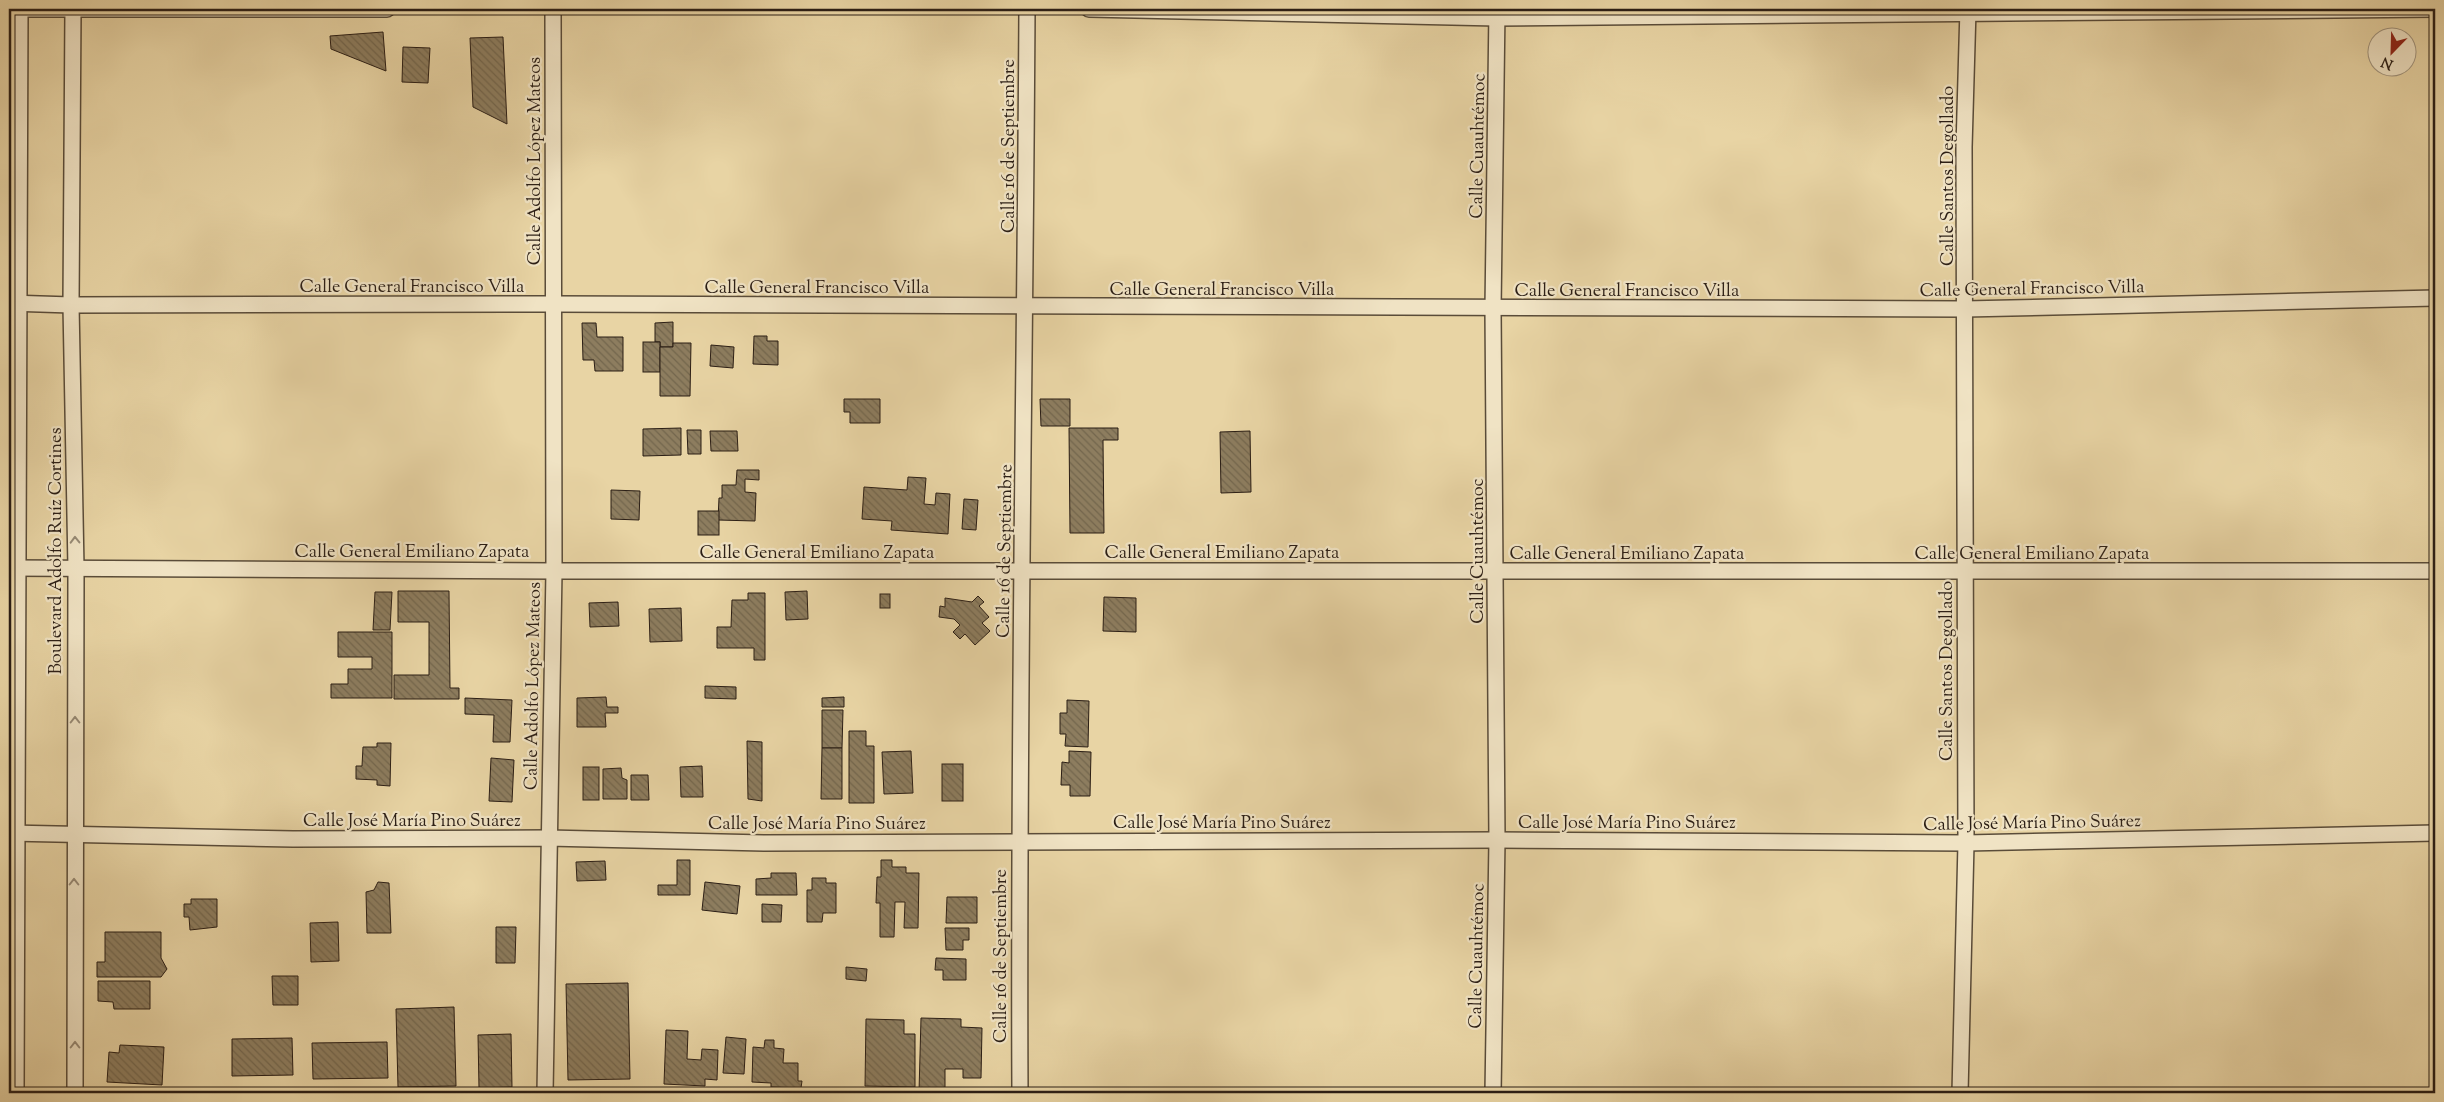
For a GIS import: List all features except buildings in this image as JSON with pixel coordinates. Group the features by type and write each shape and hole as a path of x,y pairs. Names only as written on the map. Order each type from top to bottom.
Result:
{"street":[{"path":"16,9 387,9"},
{"name":"Boulevard Adolfo Ruíz Cortines","path":"16,9 13,304 13,833 16,1093"},
{"name":"Boulevard Adolfo Ruíz Cortines","path":"73,9 71,306 76,568 75,1093"},
{"name":"Calle Adolfo López Mateos","path":"544,1093 554,571 553,9"},
{"name":"Calle 16 de Septiembre","path":"1020,1093 1019,840 1026,308 1027,9"},
{"path":"1089,9 1497,13 2435,9"},
{"name":"Calle Santos Degollado","path":"1960,1093 1966,843 1964,147 1968,12"},
{"name":"Calle Cuauhtémoc","path":"1493,1093 1497,840 1497,571 1493,309 1497,13"},
{"name":"Calle General Francisco Villa","path":"13,304 71,306 553,304 1026,308 1965,309 2435,298"},
{"name":"Calle General Emiliano Zapata","path":"14,568 554,571 2435,571"},
{"name":"Calle José María Pino Suárez","path":"13,833 293,839 548,838 764,843 1019,840 1497,840 1966,843 2435,833"}]}
